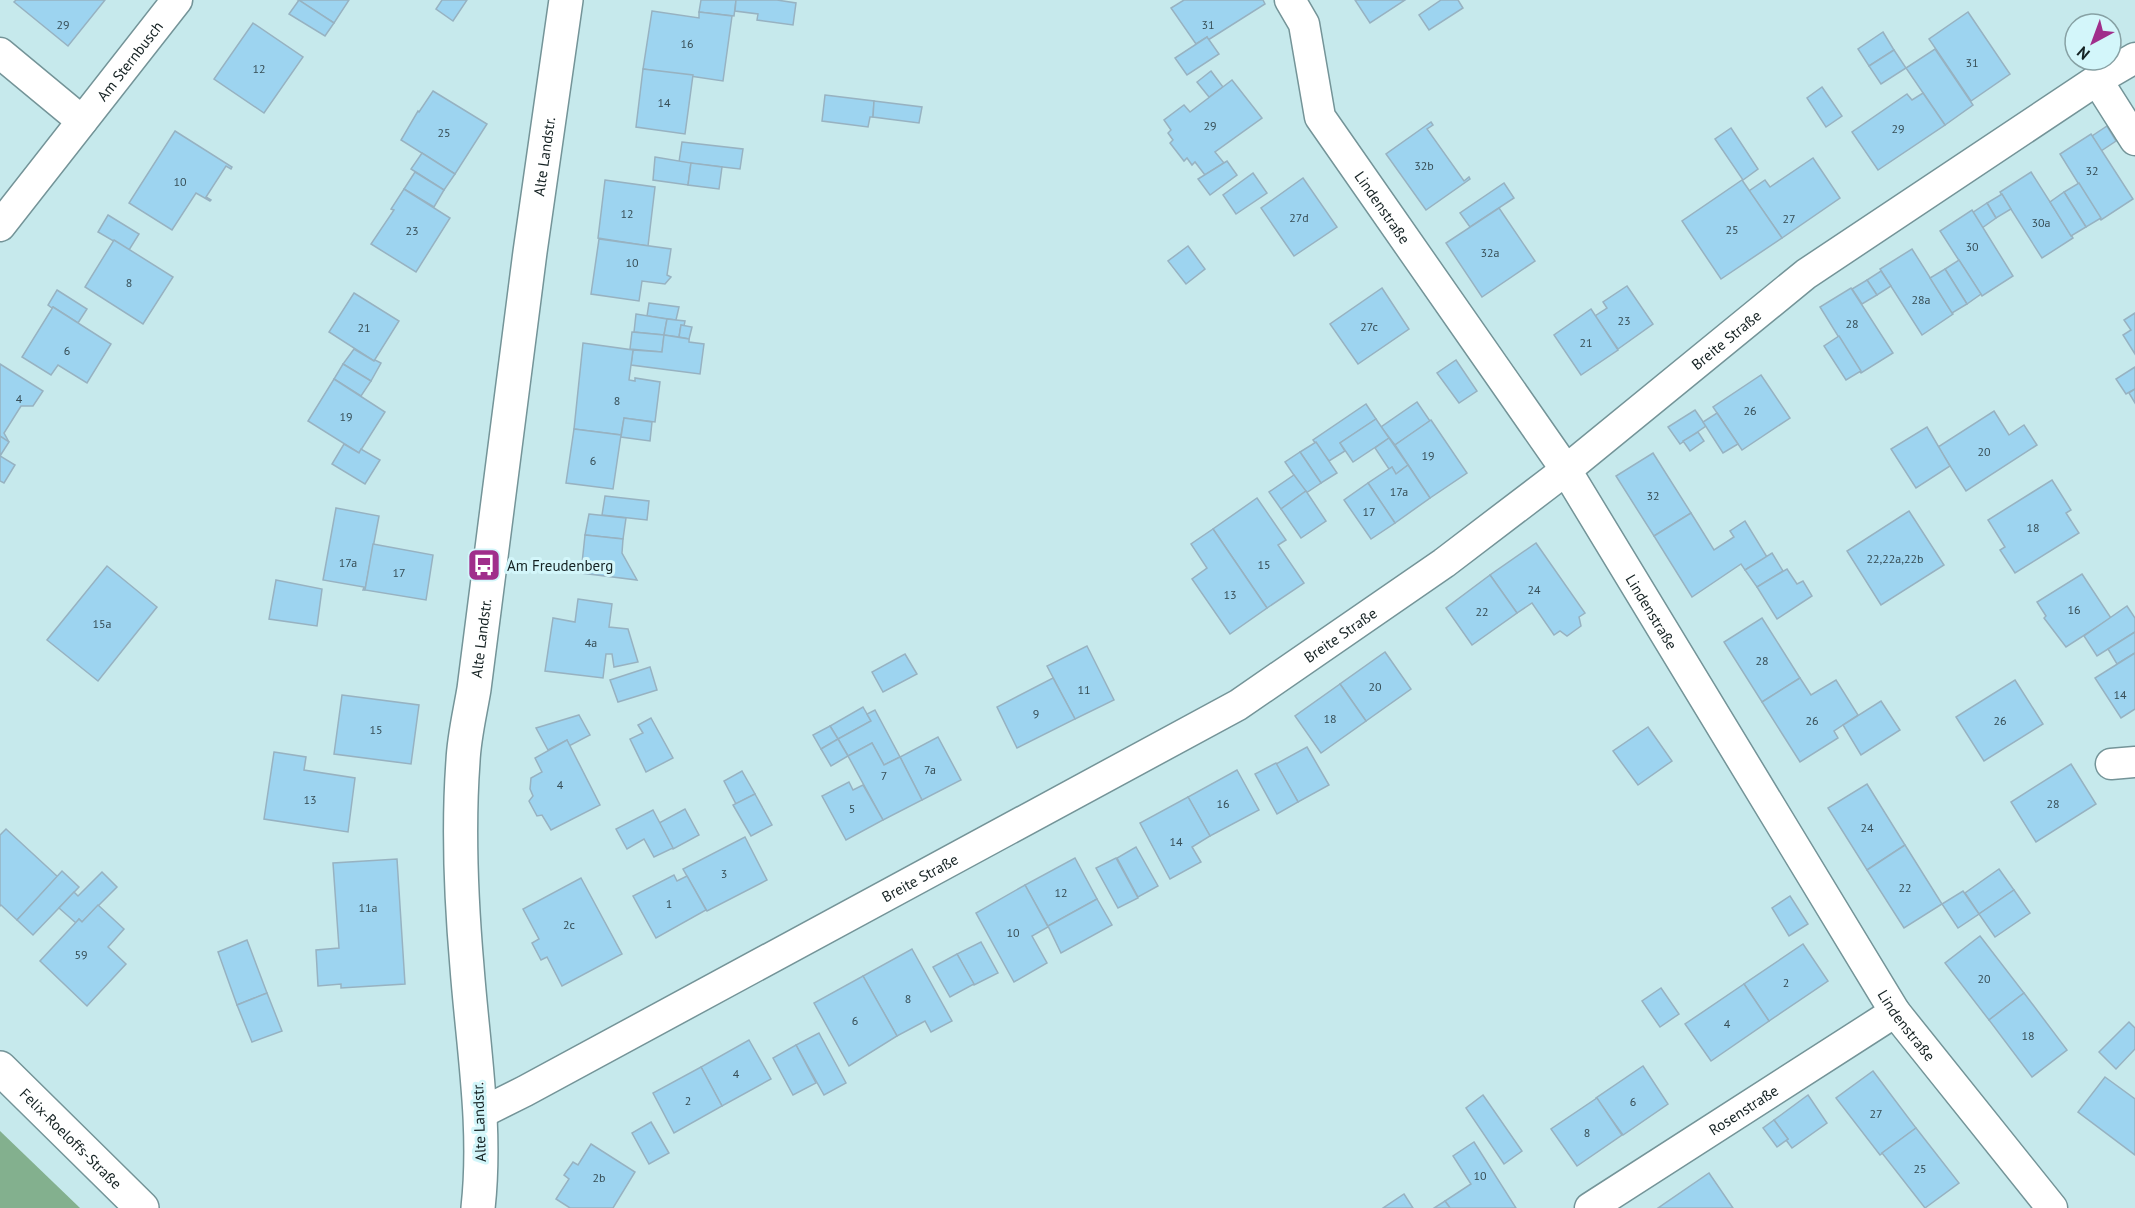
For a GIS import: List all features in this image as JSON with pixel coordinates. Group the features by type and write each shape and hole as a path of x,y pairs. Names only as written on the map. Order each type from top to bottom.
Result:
{"street":[{"name":"Am Sternbusch","path":"0,226 177,0"},
{"name":"Alte Landstr.","path":"477,1208 480,1185 481,1113 466,966 460,842 463,759 478,663 530,252 566,0"},
{"name":"Lindenstraße","path":"1290,0 1304,24 1320,117 1566,470 1895,1012 2052,1208"},
{"path":"0,53 82,121"},
{"name":"Breite Straße","path":"481,1113 1238,705 1444,563 1566,470 1806,274 2097,80 2135,58"},
{"path":"2097,80 2135,140"},
{"name":"Rosenstraße","path":"1590,1208 1895,1012"},
{"name":"Felix-Roeloffs-Straße","path":"0,1068 142,1208"}],"green space":[{"path":"0,1131 80,1208 0,1208"}],"building":[{"path":"16,0 105,0 68,46 14,2"},
{"path":"298,0 349,0 334,23"},
{"path":"299,0 334,23 325,36 289,14"},
{"path":"442,0 467,0 453,21 436,9"},
{"path":"701,0 736,0 734,16 699,12"},
{"path":"736,0 777,0 796,3 793,25 757,20 758,14 735,11"},
{"path":"1184,0 1263,0 1265,4 1208,40 1207,37 1196,44 1171,8"},
{"path":"1355,0 1405,0 1370,23"},
{"path":"1441,0 1458,0 1463,8 1429,30 1419,15"},
{"path":"652,11 699,18 699,12 732,16 723,81 643,69"},
{"path":"1968,12 2010,74 1971,101 1929,39"},
{"path":"253,23 303,57 264,113 214,79"},
{"path":"1883,32 1894,50 1869,66 1858,49"},
{"path":"1207,37 1219,54 1187,75 1175,58"},
{"path":"1935,49 1973,105 1945,125 1906,68"},
{"path":"1894,50 1906,68 1881,84 1869,66"},
{"path":"643,69 693,75 685,134 636,127"},
{"path":"1211,71 1223,87 1209,97 1197,82"},
{"path":"1232,80 1262,118 1215,152 1224,163 1205,175 1195,162 1192,165 1187,158 1184,161 1170,143 1173,140 1168,133 1171,130 1164,120 1184,105 1190,112"},
{"path":"1822,87 1842,116 1826,127 1807,98"},
{"path":"433,91 487,124 455,174 401,140"},
{"path":"1923,93 1945,125 1878,170 1852,132 1907,94 1912,100"},
{"path":"825,95 874,101 873,117 870,117 868,127 822,121"},
{"path":"874,101 922,107 919,123 873,117"},
{"path":"1431,122 1433,125 1427,129 1464,181 1469,177 1470,179 1426,210 1386,154"},
{"path":"2107,126 2116,141 2101,151 2092,136"},
{"path":"1731,128 1758,169 1743,180 1715,139"},
{"path":"175,131 232,167 231,169 226,166 206,197 210,201 196,193 172,230 129,203"},
{"path":"2091,134 2133,199 2101,220 2060,154"},
{"path":"682,142 743,149 740,169 679,162"},
{"path":"422,153 455,174 444,190 411,169"},
{"path":"655,157 691,163 688,185 653,180"},
{"path":"1813,158 1840,198 1782,238 1749,191 1765,180 1770,187"},
{"path":"1227,161 1237,175 1210,195 1198,179"},
{"path":"691,163 722,167 719,189 688,185"},
{"path":"415,172 444,190 434,207 404,189"},
{"path":"2031,172 2073,238 2042,258 2000,192"},
{"path":"1253,173 1267,193 1236,214 1223,195"},
{"path":"1303,178 1337,227 1294,256 1261,208"},
{"path":"605,180 655,187 648,246 598,238"},
{"path":"1742,180 1782,238 1721,279 1682,221"},
{"path":"1504,183 1514,198 1470,227 1460,213"},
{"path":"2079,183 2101,218 2086,227 2064,192"},
{"path":"404,189 450,218 416,272 371,244 394,210 391,209"},
{"path":"2064,192 2086,227 2071,236 2050,202"},
{"path":"2002,194 2011,209 1996,218 1987,203"},
{"path":"1987,203 1996,218 1982,228 1972,213"},
{"path":"1499,208 1535,261 1482,297 1446,243"},
{"path":"1972,210 2013,276 1982,296 1940,231"},
{"path":"108,215 139,234 129,250 98,232"},
{"path":"599,239 671,249 667,275 671,277 665,284 642,281 639,301 591,294"},
{"path":"114,240 173,277 143,324 85,287"},
{"path":"1188,246 1205,269 1186,284 1168,261"},
{"path":"1912,249 1953,314 1922,335 1880,269"},
{"path":"1959,260 1981,294 1967,304 1945,269"},
{"path":"1945,269 1967,304 1952,313 1930,278"},
{"path":"1881,271 1891,286 1877,295 1867,280"},
{"path":"1867,280 1877,295 1862,304 1852,289"},
{"path":"1627,286 1653,324 1618,349 1595,316 1607,308 1603,302"},
{"path":"1382,288 1409,329 1358,364 1330,324"},
{"path":"1851,288 1893,353 1861,373 1820,307"},
{"path":"57,290 87,309 78,323 48,305"},
{"path":"354,293 399,321 374,361 329,332"},
{"path":"649,303 679,307 676,320 647,316"},
{"path":"53,307 111,344 87,383 58,365 51,375 22,357"},
{"path":"1591,309 1618,350 1581,375 1554,335"},
{"path":"2135,313 2135,354 2123,335 2131,330 2124,320"},
{"path":"636,314 667,319 664,335 634,332"},
{"path":"667,319 685,321 684,326 681,325 679,337 664,335"},
{"path":"681,325 692,327 689,339 679,337"},
{"path":"632,332 664,335 662,352 630,349"},
{"path":"664,335 704,344 700,374 631,365 633,350 662,352"},
{"path":"1839,336 1861,371 1846,380 1824,346"},
{"path":"583,343 633,350 629,380 635,381 635,378 660,382 655,422 624,418 621,435 574,429"},
{"path":"354,349 381,363 371,381 343,364"},
{"path":"1456,360 1477,391 1459,403 1437,373"},
{"path":"0,364 43,391 33,406 21,406 4,433 9,442 0,436"},
{"path":"343,364 371,381 361,396 334,379"},
{"path":"2135,367 2135,389 2126,394 2116,379"},
{"path":"1761,375 1790,418 1742,450 1713,407"},
{"path":"334,379 385,412 359,453 308,421"},
{"path":"2135,389 2135,403 2129,393"},
{"path":"1417,402 1430,421 1395,445 1381,427"},
{"path":"1366,404 1376,419 1340,443 1345,451 1329,461 1313,440"},
{"path":"1695,410 1706,426 1680,444 1668,427"},
{"path":"1994,411 2009,435 2024,425 2037,445 1966,491 1938,447"},
{"path":"1717,413 1738,444 1723,453 1703,422"},
{"path":"624,418 652,422 650,441 621,437"},
{"path":"1376,419 1389,438 1353,462 1340,443"},
{"path":"1431,420 1467,473 1430,498 1395,445"},
{"path":"1927,427 1950,466 1916,488 1891,449"},
{"path":"574,429 621,435 613,489 566,483"},
{"path":"1698,432 1704,441 1690,451 1683,441"},
{"path":"0,436 9,442 0,456"},
{"path":"1389,438 1408,465 1396,474 1392,467 1389,469 1375,448"},
{"path":"1316,442 1337,473 1321,483 1300,452"},
{"path":"344,444 359,453 361,449 380,460 365,484 332,464"},
{"path":"1300,452 1321,483 1306,493 1285,462"},
{"path":"1653,453 1691,513 1654,536 1616,476"},
{"path":"0,456 15,465 4,483 0,481"},
{"path":"1408,465 1430,498 1395,523 1368,483 1392,467 1396,474"},
{"path":"1294,475 1306,491 1281,509 1269,492"},
{"path":"2052,480 2071,510 2066,513 2079,533 2015,573 2000,550 2005,547 1988,520"},
{"path":"1368,483 1395,523 1371,539 1344,500"},
{"path":"1306,491 1326,521 1301,538 1281,509"},
{"path":"605,496 649,501 647,520 602,515"},
{"path":"1257,498 1286,540 1278,545 1304,583 1267,608 1213,529"},
{"path":"336,508 379,516 365,590 363,590 364,587 323,580"},
{"path":"1909,511 1944,565 1881,605 1847,551"},
{"path":"1691,513 1714,550 1734,537 1730,531 1745,521 1767,557 1745,570 1741,564 1692,597 1654,536"},
{"path":"589,514 626,518 623,539 585,535"},
{"path":"1213,529 1267,608 1230,634 1192,579 1207,568 1191,544"},
{"path":"585,535 623,539 622,553 637,580 581,573"},
{"path":"1536,543 1585,613 1579,617 1581,626 1567,636 1560,631 1554,635 1532,603 1517,613 1490,575"},
{"path":"373,544 433,555 426,600 365,590"},
{"path":"1772,553 1783,571 1757,587 1745,570"},
{"path":"107,566 157,607 98,681 47,640"},
{"path":"1787,569 1797,584 1803,581 1812,596 1777,619 1757,587"},
{"path":"2082,574 2111,618 2066,647 2044,618 2046,616 2037,602"},
{"path":"1490,575 1517,613 1472,645 1446,608"},
{"path":"276,580 322,589 317,626 269,619"},
{"path":"578,599 612,604 609,627 628,629 638,662 614,667 612,654 606,654 603,678 545,671 553,618 575,622"},
{"path":"2127,606 2135,618 2135,632 2097,656 2084,636"},
{"path":"1762,618 1800,678 1762,702 1724,642"},
{"path":"2135,632 2135,653 2117,664 2108,649"},
{"path":"1087,646 1114,700 1075,719 1047,666"},
{"path":"1385,652 1411,689 1366,721 1340,684"},
{"path":"2135,653 2135,709 2121,718 2095,678"},
{"path":"905,654 917,674 883,692 872,672"},
{"path":"650,667 657,690 618,702 610,680"},
{"path":"1053,678 1075,719 1017,748 997,707"},
{"path":"1800,678 1811,695 1836,680 1858,715 1834,731 1838,738 1800,762 1762,702"},
{"path":"2015,680 2043,724 1984,761 1956,717"},
{"path":"1340,684 1366,721 1321,753 1295,716"},
{"path":"342,695 419,705 411,764 334,754"},
{"path":"1881,701 1900,730 1861,755 1843,725"},
{"path":"863,707 871,721 838,739 830,726"},
{"path":"875,710 900,757 884,765 872,743 848,756 838,739 871,721 867,714"},
{"path":"579,715 590,735 569,746 567,740 548,750 536,728"},
{"path":"651,718 673,758 646,772 630,739 643,733 638,725"},
{"path":"830,726 838,739 821,749 813,735"},
{"path":"1648,727 1672,761 1638,785 1613,751"},
{"path":"938,737 961,780 922,800 900,757"},
{"path":"838,739 848,756 831,766 821,749"},
{"path":"567,740 600,805 551,830 542,815 537,816 529,801 533,796 530,789 531,778 542,772 535,758"},
{"path":"872,743 884,765 900,757 922,800 883,820 848,756"},
{"path":"1307,747 1329,785 1298,802 1276,764"},
{"path":"274,752 306,757 304,770 355,778 348,832 264,819"},
{"path":"1276,763 1298,802 1277,814 1255,774"},
{"path":"2071,764 2096,804 2036,842 2011,802"},
{"path":"1237,770 1259,810 1210,836 1188,797"},
{"path":"742,771 755,794 736,804 724,781"},
{"path":"849,782 853,790 863,785 883,820 846,840 822,796"},
{"path":"1867,784 1905,845 1867,870 1828,808"},
{"path":"755,794 772,825 751,836 733,805"},
{"path":"1188,797 1210,836 1192,847 1201,862 1170,879 1140,823"},
{"path":"685,809 699,835 673,849 659,823"},
{"path":"653,810 673,848 654,857 644,839 627,849 616,829"},
{"path":"6,829 58,877 17,920 0,906 0,835"},
{"path":"745,837 767,880 707,911 683,869"},
{"path":"1905,845 1942,904 1904,928 1867,870"},
{"path":"1136,847 1158,886 1138,897 1117,858"},
{"path":"1075,858 1097,899 1048,926 1025,885"},
{"path":"1116,858 1138,898 1118,908 1096,868"},
{"path":"397,859 405,984 341,988 341,984 318,986 316,950 339,948 333,863"},
{"path":"1999,869 2014,890 1979,914 1965,893"},
{"path":"62,871 79,887 33,935 17,920"},
{"path":"102,872 117,887 82,922 79,919 76,923 59,908 74,892 78,896"},
{"path":"674,875 677,881 687,876 706,910 656,938 633,896"},
{"path":"581,878 622,954 562,986 547,957 541,960 532,943 539,939 523,909"},
{"path":"1025,885 1048,927 1032,936 1047,963 1014,982 976,913"},
{"path":"2014,890 2030,913 1995,937 1979,914"},
{"path":"1963,891 1979,914 1958,928 1942,904"},
{"path":"1790,896 1808,924 1789,936 1772,908"},
{"path":"1097,899 1112,925 1061,953 1048,926"},
{"path":"98,905 124,929 108,947 126,964 87,1006 40,961 79,919 82,922"},
{"path":"1980,936 2024,993 1989,1020 1945,963"},
{"path":"247,940 267,993 237,1005 218,952"},
{"path":"981,942 998,973 974,985 957,954"},
{"path":"1803,944 1828,981 1769,1021 1744,984"},
{"path":"912,949 952,1021 931,1032 925,1021 897,1036 863,976"},
{"path":"957,954 974,984 950,997 933,967"},
{"path":"863,976 897,1036 849,1066 814,1003"},
{"path":"1744,984 1769,1021 1711,1061 1685,1024"},
{"path":"1661,988 1679,1014 1660,1027 1642,1001"},
{"path":"267,993 282,1031 252,1042 237,1005"},
{"path":"2024,993 2067,1050 2032,1077 1989,1020"},
{"path":"2129,1022 2135,1028 2135,1049 2116,1069 2099,1052"},
{"path":"819,1033 846,1083 824,1095 796,1045"},
{"path":"749,1040 771,1079 722,1106 701,1067"},
{"path":"796,1045 816,1083 793,1095 773,1058"},
{"path":"1643,1066 1668,1104 1623,1135 1596,1098"},
{"path":"701,1067 722,1106 674,1133 653,1093"},
{"path":"1873,1071 1916,1128 1880,1155 1836,1098"},
{"path":"2105,1077 2135,1099 2135,1155 2078,1112"},
{"path":"1483,1095 1522,1151 1504,1164 1466,1108"},
{"path":"1808,1095 1827,1123 1792,1148 1774,1120"},
{"path":"1597,1098 1622,1135 1577,1166 1551,1129"},
{"path":"1774,1120 1788,1139 1777,1147 1763,1128"},
{"path":"651,1122 669,1153 649,1164 632,1133"},
{"path":"1916,1128 1959,1183 1925,1208 1882,1153"},
{"path":"1474,1142 1516,1208 1450,1208 1445,1201 1471,1184 1453,1156"},
{"path":"591,1144 635,1172 613,1208 570,1208 556,1199 569,1179 564,1175 573,1162 578,1165"},
{"path":"1709,1173 1733,1208 1658,1208"},
{"path":"1404,1194 1413,1208 1383,1208"},
{"path":"1445,1201 1450,1208 1434,1208"}],"place":[{"name":"Am Freudenberg","path":"484,565"}]}
